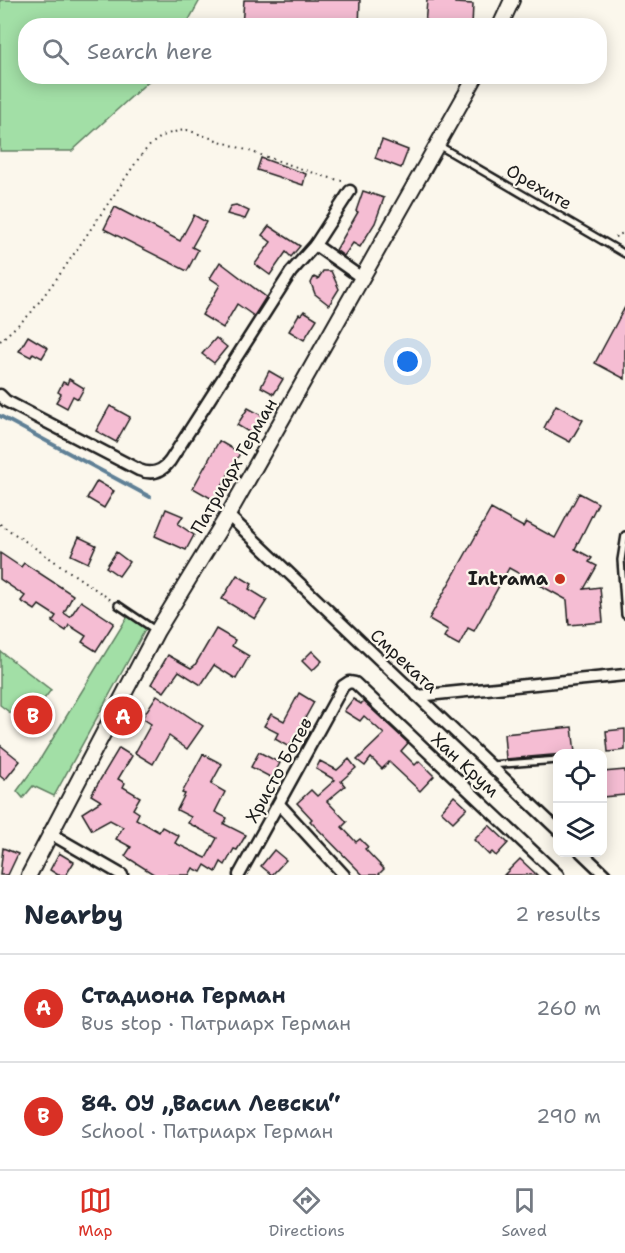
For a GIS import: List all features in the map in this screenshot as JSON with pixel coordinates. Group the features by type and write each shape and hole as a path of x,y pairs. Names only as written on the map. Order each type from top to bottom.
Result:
{"street":[{"path":"503,18 511,0"},
{"name":"Патриарх Герман","path":"29,875 157,631 228,515 472,84"},
{"path":"0,395 6,401 139,470 146,473 160,471 170,461 291,272 315,245 350,192"},
{"path":"315,245 362,278"},
{"name":"Смреката","path":"228,515 553,825"},
{"path":"417,696 625,675"},
{"name":"Христо Ботев","path":"239,875 344,686 349,682"},
{"name":"Хан Крум","path":"349,682 355,683 558,875"},
{"path":"279,805 344,875"},
{"path":"51,834 122,875"},
{"path":"586,857 605,875"}],"lane":[{"name":"Орехите","path":"438,145 625,254"},
{"path":"625,535 621,560 625,615"},
{"path":"118,605 157,631"},
{"path":"490,765 553,759"}],"path":[{"path":"0,341 30,314 63,270 139,158 152,142 168,132 187,130 347,182 350,192"},
{"path":"0,524 118,605"}],"green space":[{"path":"0,0 200,0 190,18 18,18 18,84 145,84 72,151 0,151"},
{"path":"128,616 146,628 54,796 33,786 23,798 17,791 39,761"},
{"path":"0,651 51,690 25,724 0,705"}],"building":[{"path":"244,0 360,0 359,18 243,18"},
{"path":"427,0 455,0 455,3 473,4 472,18 426,18"},
{"path":"382,140 408,150 401,168 375,158"},
{"path":"261,158 306,174 303,185 257,170"},
{"path":"363,191 384,198 375,223 360,247 353,243 344,256 336,250 358,212 356,211"},
{"path":"236,205 249,211 245,219 227,214 231,206"},
{"path":"115,207 180,241 194,215 206,222 192,247 198,250 187,271 104,229"},
{"path":"269,226 300,246 291,257 286,252 270,275 255,264 271,242 262,235"},
{"path":"220,262 266,297 254,316 237,304 223,328 202,315 220,285 210,278"},
{"path":"323,271 331,271 339,289 329,305 315,294 311,283 314,277 318,279"},
{"path":"625,307 625,379 595,363"},
{"path":"304,311 317,319 304,340 289,331 299,314 301,315"},
{"path":"28,336 48,348 42,358 33,353 31,357 19,351"},
{"path":"216,338 227,347 214,363 202,354"},
{"path":"269,371 283,379 274,394 261,387"},
{"path":"69,379 84,388 78,399 73,396 67,408 56,402 61,394 58,392 63,382 67,384"},
{"path":"556,405 583,420 570,442 544,428"},
{"path":"110,406 130,417 116,442 96,431"},
{"path":"248,408 263,416 252,434 237,425"},
{"path":"219,441 240,453 214,500 193,488"},
{"path":"97,481 114,491 104,508 87,498"},
{"name":"Intrama","path":"579,493 598,503 575,549 592,558 589,562 597,566 584,589 600,587 603,622 569,625 567,600 509,568 474,631 468,628 459,645 444,637 448,630 429,619 491,509 523,527 526,522 555,538"},
{"path":"166,509 183,516 178,524 194,535 186,550 155,536"},
{"path":"79,537 96,545 88,563 71,555"},
{"path":"116,552 129,562 119,576 106,567"},
{"path":"0,553 21,567 24,563 73,595 64,613 70,617 81,601 114,623 96,651 82,642 86,636 69,625 66,631 52,622 56,616 39,605 35,610 21,601 25,596 0,579"},
{"path":"237,575 252,584 249,589 267,600 255,619 222,599"},
{"path":"216,629 235,640 232,646 249,656 236,679 214,665 201,685 179,671 164,692 151,684 168,655 191,668 195,665"},
{"path":"312,651 322,661 312,671 302,661"},
{"path":"299,693 314,702 289,747 275,739 278,733 264,726 271,714 284,721"},
{"path":"157,695 203,726 187,749 169,736 153,764 135,753 151,724 142,718"},
{"path":"353,699 361,704 363,701 408,743 401,751 415,765 419,761 434,776 420,791 389,762 382,769 371,758 365,766 357,760 384,734 364,716 360,721 344,711"},
{"path":"572,727 575,749 553,749 553,755 506,759 504,734"},
{"path":"625,729 625,750 608,752 606,731"},
{"path":"0,745 20,761 5,780 0,776"},
{"path":"119,748 132,756 118,779 125,783 123,787 140,797 133,809 139,813 136,819 159,832 162,827 179,836 175,843 206,858 217,838 188,823 191,817 177,810 185,794 182,793 203,754 222,764 211,784 225,792 215,812 227,818 224,824 246,835 237,850 234,849 225,865 221,862 216,872 205,865 201,872 193,868 189,875 155,875 125,856 131,847 116,839 123,827 110,820 92,830 82,813 101,801 91,795"},
{"path":"259,752 280,763 272,778 251,767"},
{"path":"349,759 356,768 341,781 345,786 327,801 347,822 342,827 356,842 360,839 368,847 365,849 384,869 378,875 363,875 310,821 312,819 297,803 311,790 317,796 335,780 316,769 320,761 337,770"},
{"path":"625,770 625,795 607,797 607,772"},
{"path":"454,796 467,808 453,822 441,811"},
{"path":"489,825 508,843 496,856 492,852 489,855 474,840"},
{"path":"3,848 18,854 8,875 0,875"},
{"path":"274,850 286,860 272,875 261,866"},
{"path":"59,853 74,862 66,875 58,875 50,870"},
{"path":"520,859 537,875 504,875"}],"waterway":[{"path":"0,416 150,497"}],"place":[{"name":"Intrama","path":"560,579"},
{"name":"84. ОУ „Васил Левски“","path":"33,715"},
{"name":"Стадиона Герман","path":"123,716"}]}
